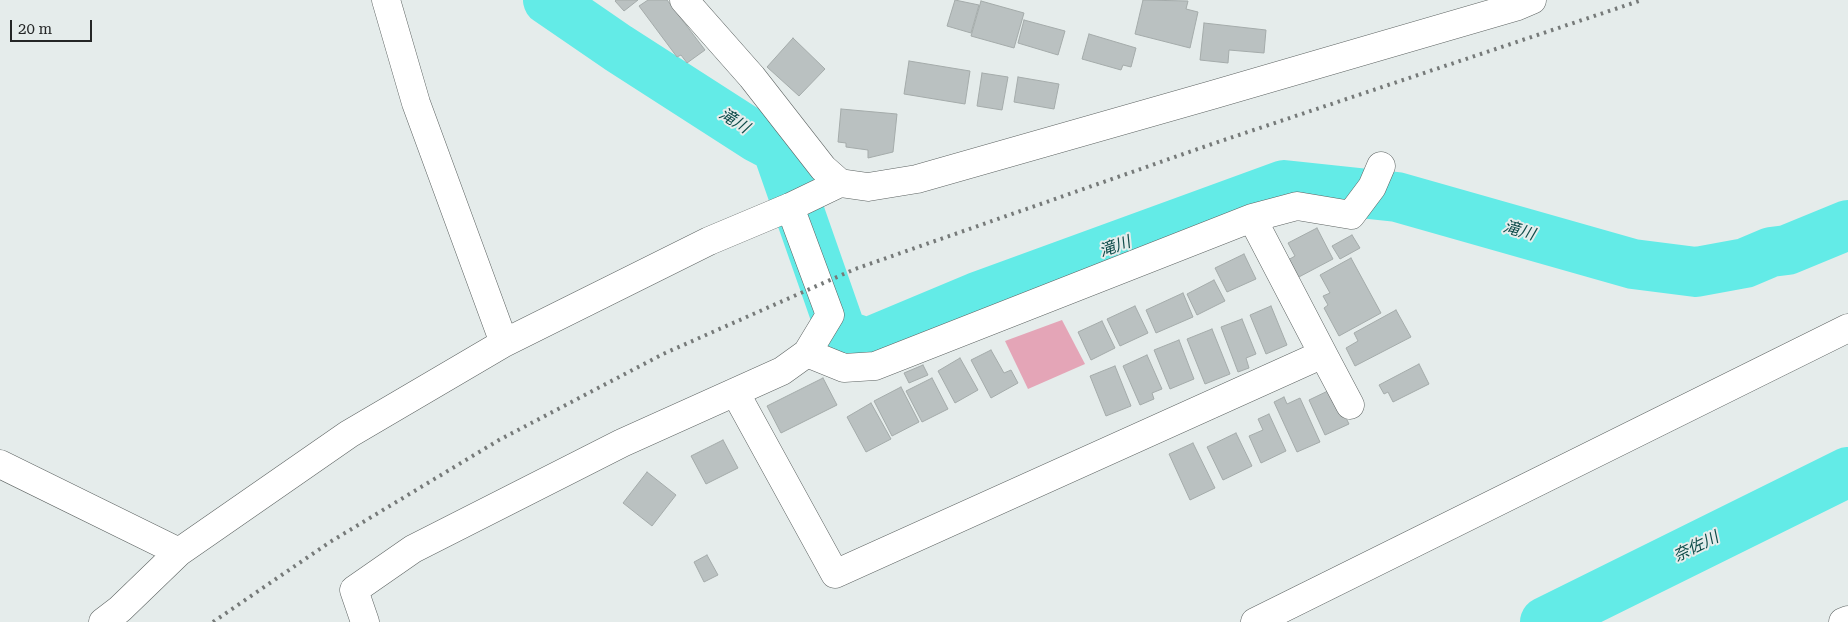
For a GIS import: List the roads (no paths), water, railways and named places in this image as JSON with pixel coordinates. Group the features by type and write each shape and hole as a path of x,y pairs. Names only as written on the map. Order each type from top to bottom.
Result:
{"street":[{"path":"386,0 416,103 504,343"},
{"path":"684,0 752,76 823,168 840,182 868,187 917,179 1232,90 1509,9 1532,0"},
{"path":"807,353 844,368 875,366 1252,218 1297,206 1351,215 1372,187 1381,166"},
{"path":"111,615 179,552 348,434 504,343 709,241 790,207 840,182"},
{"path":"365,622 354,590 413,549 622,442 782,370 807,353 830,315 790,207"},
{"path":"1252,218 1350,405"},
{"path":"1255,622 1848,328"},
{"path":"735,392 835,574 1323,354"},
{"path":"0,464 179,552"},
{"path":"1843,622 1848,620"}],"waterway":[{"name":"滝川","path":"548,0 618,48 758,138 777,148 842,334 867,343 977,297 1284,185 1397,197 1633,264 1696,272 1745,263 1771,252 1787,250 1848,225"},
{"name":"奈佐川","path":"1545,622 1848,472"}],"railway":[{"path":"213,622 330,542 499,440 663,354 855,269 1212,144 1642,0"}]}
